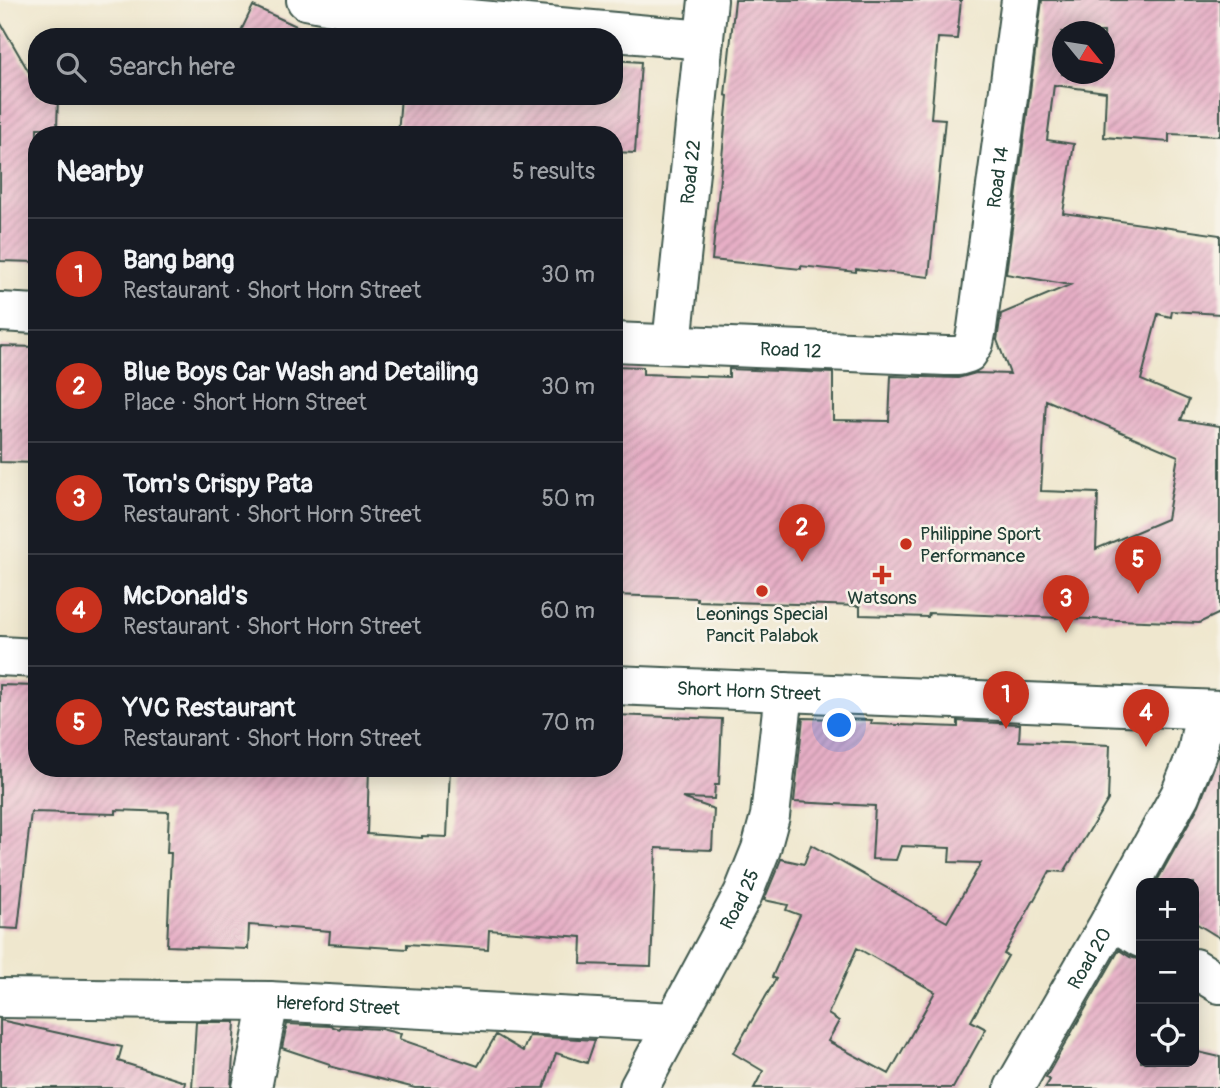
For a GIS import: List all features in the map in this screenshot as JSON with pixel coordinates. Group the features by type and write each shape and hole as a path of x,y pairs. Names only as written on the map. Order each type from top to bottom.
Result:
{"street":[{"path":"306,0 348,8 570,28"},
{"name":"Road 22","path":"672,344 708,0"},
{"name":"Road 14","path":"968,353 974,343 977,328 1021,0"},
{"path":"623,33 704,40"},
{"path":"0,312 28,314"},
{"name":"Road 12","path":"623,342 946,356 968,353"},
{"path":"0,656 28,658"},
{"name":"Short Horn Street","path":"623,685 1212,710"},
{"name":"Road 25","path":"639,1088 744,894 761,849 770,816 784,692"},
{"name":"Road 20","path":"1014,1088 1126,929 1212,710"},
{"path":"1199,971 1220,984"},
{"name":"Hereford Street","path":"0,998 269,1001 675,1022"},
{"path":"252,1088 269,1001"}],"building":[{"path":"735,0 961,0 957,39 938,38 931,118 945,119 929,277 856,269 856,272 801,266 801,269 712,260"},
{"path":"1042,0 1220,0 1220,136 1169,134 1169,142 1104,137 1106,92 1054,85 1047,140 1074,144 1063,213 1220,235 1220,314 1172,311 1171,317 1158,314 1141,380 1189,400 1181,420 1220,426 1220,613 1199,623 929,613 928,617 860,615 860,606 697,601 697,598 623,595 623,366 643,367 643,374 729,377 729,369 833,373 833,420 889,421 891,376 958,378 976,373 1010,374 997,340 1001,314 1070,285 1006,274","holes":["1046,400 1178,456 1167,519 1096,549 1098,493 1041,491"]},
{"path":"253,6 301,28 242,28"},
{"path":"0,22 28,70 28,105 58,105 57,126 28,126 28,262 0,261"},
{"path":"623,61 641,62 635,153 623,152 623,126 399,126 400,105 623,105"},
{"path":"0,346 28,347 28,463 0,462"},
{"path":"0,685 28,686 28,777 369,777 367,834 422,838 447,837 450,777 623,777 623,715 722,719 719,785 715,785 714,799 682,798 714,809 712,850 656,848 651,966 581,964 582,937 489,930 488,949 407,944 407,949 329,944 330,931 249,925 248,949 167,946 171,853 167,853 169,812 31,812 18,929 0,928"},
{"path":"803,718 958,727 958,721 1020,724 1019,741 1110,745 1108,800 1064,872 1050,871 1004,954 1008,956 971,1021 986,1029 953,1088 754,1088 763,1071 733,1053 776,979 772,977 800,915 786,910 788,905 764,900 781,859 804,864 811,845 947,922 981,863 949,862 950,848 901,846 896,860 872,859 875,806 794,802","holes":["857,948 935,992 889,1074 828,1041 839,1021 828,1014"]},
{"path":"1220,752 1220,938 1199,925 1199,878 1159,878 1199,805"},
{"path":"1119,950 1136,959 1136,1067 1199,1067 1199,1052 1220,1057 1220,1088 1045,1088 1050,1080 1046,1077"},
{"path":"0,1020 122,1047 118,1061 185,1082 184,1088 0,1088"},
{"path":"196,1022 235,1022 231,1088 192,1088"},
{"path":"287,1024 340,1029 381,1029 401,1034 399,1039 478,1066 496,1035 523,1051 529,1036 595,1040 587,1063 556,1053 544,1088 415,1088 329,1066 330,1064 282,1048"}],"place":[{"name":"Philippine Sport Performance","path":"906,544"},
{"name":"Blue Boys Car Wash and Detailing","path":"802,562"},
{"name":"Watsons","path":"882,575"},
{"name":"Leonings Special Pancit Palabok","path":"762,591"},
{"name":"YVC Restaurant","path":"1138,594"},
{"name":"Tom's Crispy Pata","path":"1066,633"},
{"name":"Bang bang","path":"1006,729"},
{"name":"McDonald's","path":"1146,747"}]}
